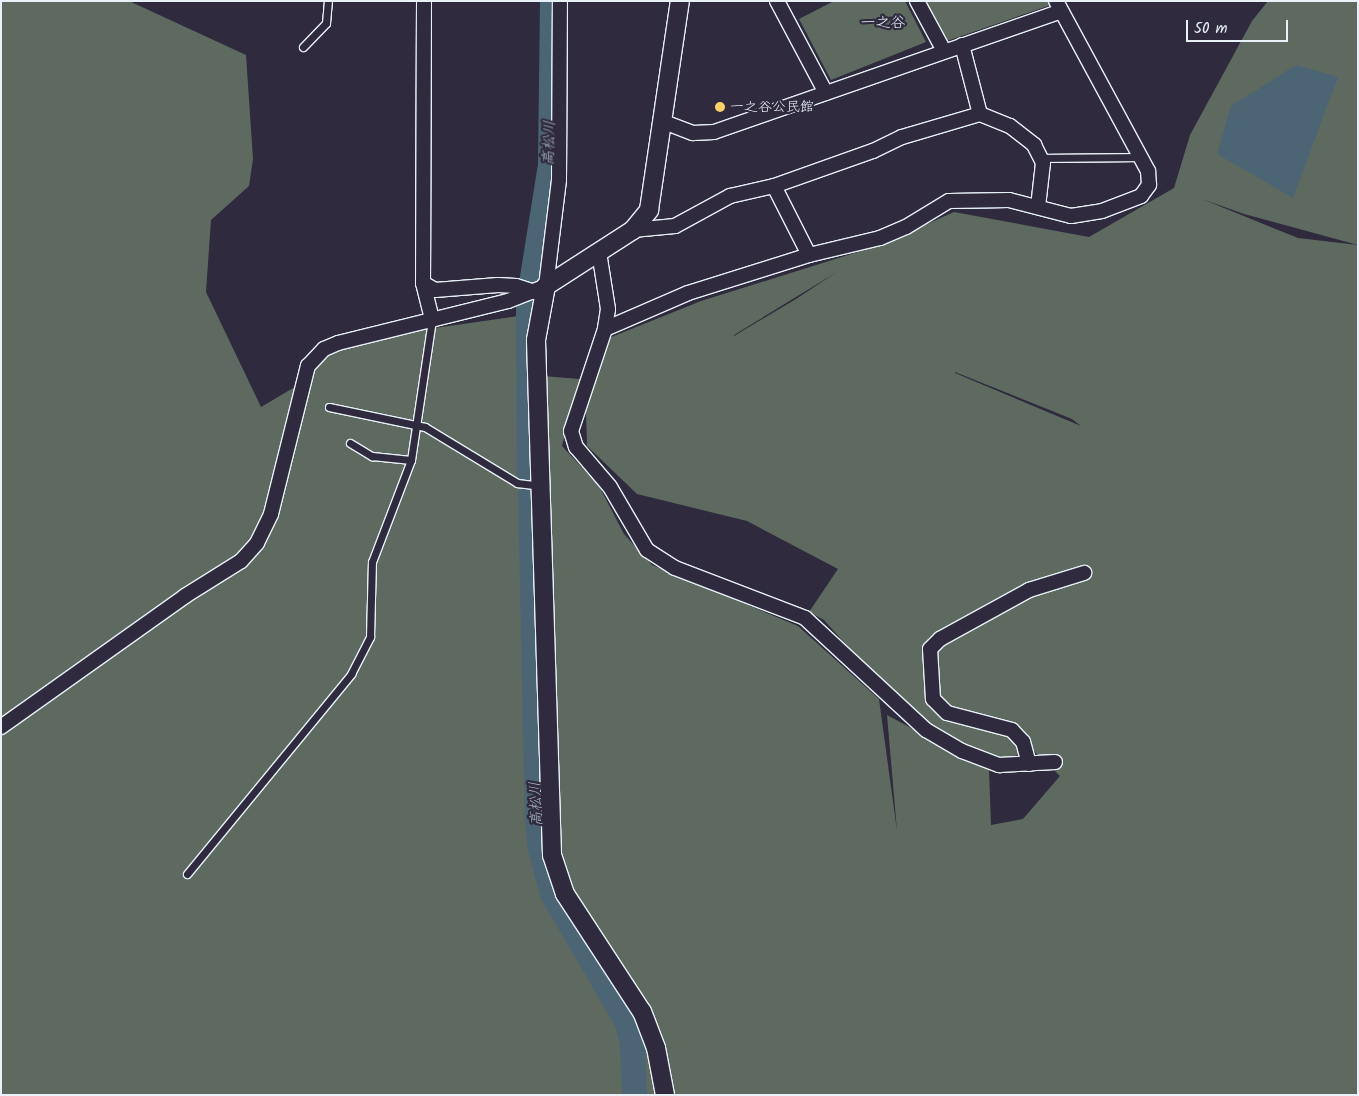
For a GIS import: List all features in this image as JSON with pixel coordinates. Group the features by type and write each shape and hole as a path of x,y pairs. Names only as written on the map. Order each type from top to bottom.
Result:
{"street":[{"path":"424,1 423,283 432,320"},
{"path":"560,1 558,180 541,289 536,340 552,855 565,894 642,1012 656,1048 665,1095"},
{"path":"1,726 186,596 241,561 257,543 272,514 308,366 314,357 338,342 432,320 541,289 633,230 650,210 680,1"},
{"path":"777,1 826,93"},
{"path":"917,1 944,52"},
{"path":"605,329 688,293 809,255 880,238 906,227 949,201 1009,200 1071,216 1102,211 1141,196 1149,185 1148,171 1058,6 944,52 714,132 693,133 664,122"},
{"path":"962,45 980,114"},
{"path":"633,230 675,226 730,196 774,186 873,151 902,137 980,114 1010,126 1034,144 1044,163 1038,207"},
{"path":"774,186 809,255"},
{"path":"599,252 608,309 605,329 571,431 576,447 610,487 647,550 675,568 805,618 926,730 962,752 999,765 1055,762"},
{"path":"423,283 435,290 498,285 541,289"},
{"path":"1029,764 1023,742 1012,730 946,713 933,699 930,649 940,639 1029,590 1084,573"}],"lane":[{"path":"303,48 326,24 328,1"},
{"path":"1041,158 1140,157"},
{"path":"187,874 351,674 370,637 372,562 411,460 432,320"},
{"path":"329,407 431,430 517,483 540,486"},
{"path":"350,443 372,456 411,460"}],"green space":[{"path":"1,1 129,1 246,55 253,159 249,186 211,220 206,292 261,407 305,381 323,358 346,348 407,332 519,316 518,436 543,541 542,376 580,379 562,446 599,486 624,534 652,565 798,626 879,699 897,831 887,715 989,770 991,825 1023,819 1060,776 1020,738 1020,754 996,764 904,709 824,620 809,612 838,569 747,521 637,494 587,446 586,411 604,340 701,301 880,245 954,212 1089,237 1174,188 1190,135 1252,21 1268,1 1358,1 1358,245 1358,1095 1,1095","holes":["1202,199 1244,214 1358,245 1298,238","837,272 796,299 734,336 734,335","955,373 1072,419 1081,426"]},
{"path":"834,1 905,1 926,42 831,80 799,19"},
{"path":"923,1 1050,1 1051,5 944,42"}],"water":[{"path":"1296,65 1338,77 1293,198 1217,154 1231,106"}],"waterway":[{"name":"高松川","path":"531,283 550,164 552,1"},
{"name":"高松川","path":"528,307 529,479"},
{"name":"高松川","path":"530,492 537,821 540,848 552,893 626,1020 632,1043 634,1095"}],"place":[{"name":"一之谷公民館","path":"720,107"}],"district":[{"name":"一之谷","path":"883,24"}]}
